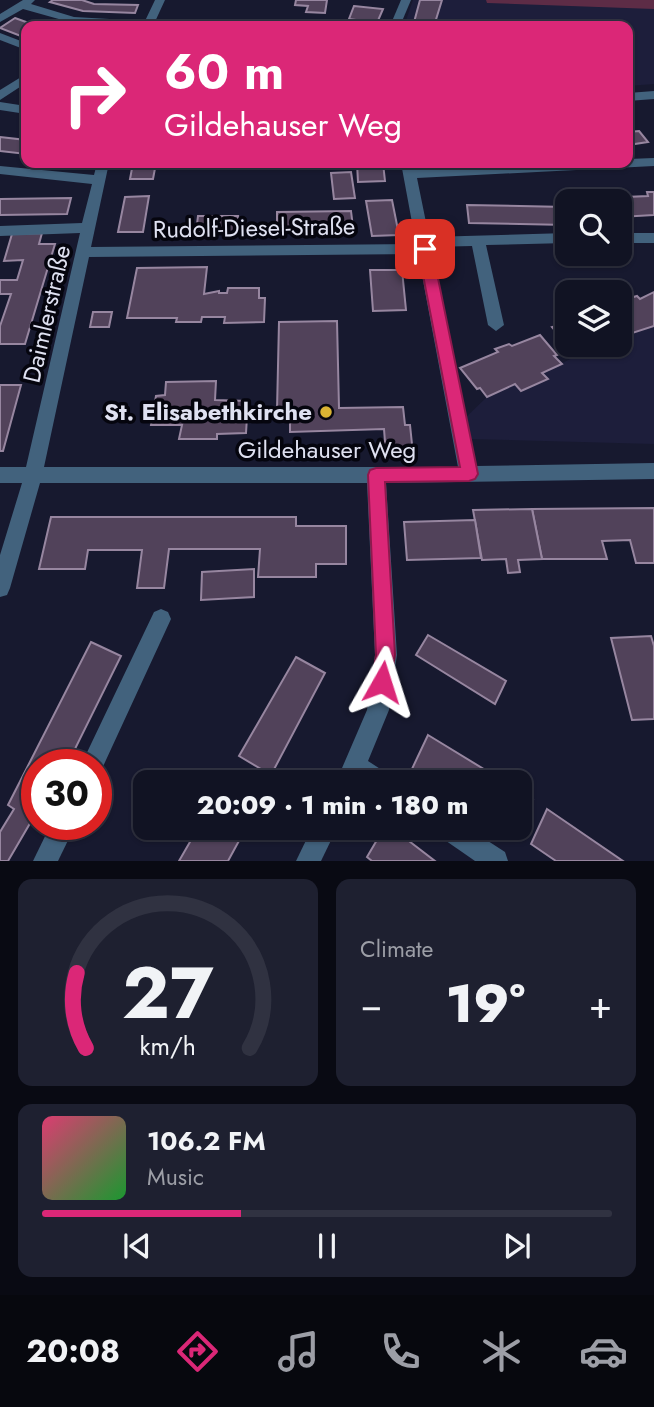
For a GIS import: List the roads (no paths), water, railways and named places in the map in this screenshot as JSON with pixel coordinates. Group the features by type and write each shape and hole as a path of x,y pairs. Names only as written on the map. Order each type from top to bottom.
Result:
{"street":[{"path":"150,21 160,0"},
{"path":"397,21 406,0"},
{"path":"0,19 26,3 73,20 86,21"},
{"path":"0,36 21,45"},
{"path":"0,96 21,81"},
{"path":"633,97 654,95"},
{"path":"0,106 21,109"},
{"path":"633,163 654,162"},
{"name":"Daimlerstraße","path":"0,588 33,475 102,168"},
{"path":"409,168 469,474"},
{"path":"0,170 98,180"},
{"path":"0,231 90,228"},
{"path":"632,238 654,237"},
{"name":"Rudolf-Diesel-Straße","path":"84,252 424,245 555,239"},
{"path":"478,242 496,325"},
{"name":"Gildehauser Weg","path":"0,475 376,475 654,471"},
{"path":"354,770 378,710 386,655 376,475"},
{"path":"100,749 161,619"},
{"path":"45,861 56,840"},
{"path":"308,861 319,840"},
{"path":"465,840 496,861"}],"place":[{"name":"St. Elisabethkirche","path":"326,412"}]}
